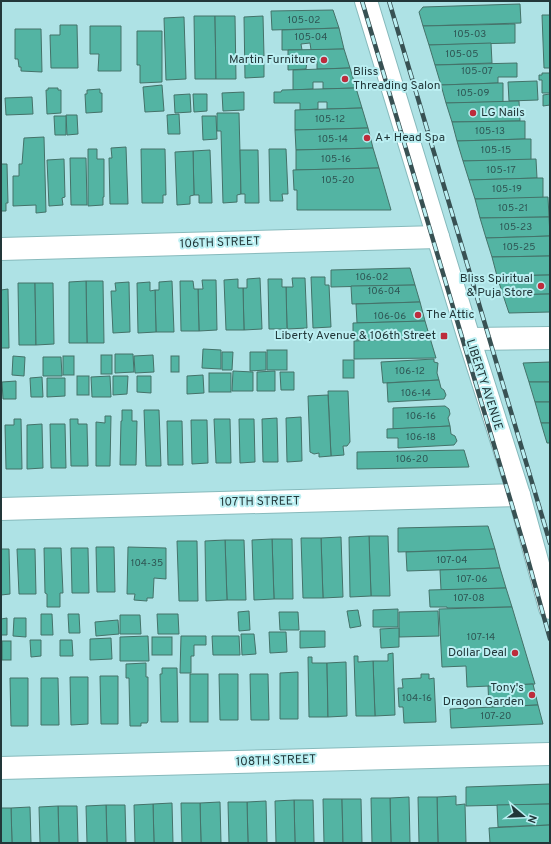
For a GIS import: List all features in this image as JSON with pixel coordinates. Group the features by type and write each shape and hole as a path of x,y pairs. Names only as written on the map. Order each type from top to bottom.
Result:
{"street":[{"name":"LIBERTY AVENUE","path":"366,1 438,238 519,495 548,596"},
{"name":"106TH STREET","path":"1,249 438,238"},
{"path":"470,339 550,338"},
{"name":"107TH STREET","path":"1,508 519,495"},
{"name":"108TH STREET","path":"1,768 550,754"}],"building":[{"path":"520,4 521,23 423,26 419,12 423,7"},
{"path":"333,10 339,28 272,30 271,11"},
{"path":"542,15 550,15 550,68 544,68"},
{"path":"194,16 215,16 216,79 195,79"},
{"path":"215,16 235,16 236,79 216,79"},
{"path":"263,16 264,56 261,56 261,61 264,61 264,77 245,78 244,17"},
{"path":"184,17 186,79 166,80 164,18"},
{"path":"515,24 515,43 429,45 423,26"},
{"path":"60,25 77,25 78,68 51,68 50,35 60,35"},
{"path":"90,26 121,26 121,71 98,71 99,54 90,54"},
{"path":"339,28 344,49 311,50 310,43 301,44 302,50 282,50 282,30"},
{"path":"15,29 41,29 42,72 21,71 18,59 15,59"},
{"path":"137,31 162,31 162,82 140,83 140,65 137,65"},
{"path":"491,43 492,63 435,65 429,45"},
{"path":"344,49 350,68 317,69 317,62 307,62 306,69 288,70 288,50"},
{"path":"517,63 517,77 498,77 498,83 441,85 435,65"},
{"path":"350,68 356,88 323,89 323,82 313,82 313,89 293,90 293,70"},
{"path":"542,73 550,73 550,93 542,93 542,80 539,80 539,75 542,75"},
{"path":"537,81 538,100 509,101 508,82"},
{"path":"503,83 503,102 446,103 441,85"},
{"path":"162,85 164,111 145,112 143,87"},
{"path":"48,88 58,88 58,90 61,90 61,113 47,114 46,90 48,90"},
{"path":"356,88 362,108 327,109 327,102 318,102 318,109 300,110 300,103 274,103 274,92 281,92 282,90"},
{"path":"100,89 100,93 102,93 102,112 86,113 85,94 87,94 87,90"},
{"path":"244,92 244,110 223,111 222,93"},
{"path":"190,94 191,112 175,113 174,95"},
{"path":"193,94 207,94 207,111 194,112"},
{"path":"550,94 550,105 543,106 543,95"},
{"path":"32,97 33,114 6,115 5,98"},
{"path":"519,101 520,121 452,122 446,103"},
{"path":"362,108 368,128 295,130 295,110"},
{"path":"217,113 239,113 241,194 237,195 237,202 223,203 221,131 217,131"},
{"path":"179,114 180,134 168,134 167,115"},
{"path":"66,115 77,115 78,134 67,135"},
{"path":"54,116 66,116 66,135 55,135"},
{"path":"202,116 216,116 217,139 203,140"},
{"path":"525,121 525,139 457,141 452,122"},
{"path":"368,128 373,148 296,150 295,130"},
{"path":"44,137 46,212 36,213 36,205 13,206 13,176 19,176 19,164 22,164 24,138"},
{"path":"531,139 531,160 463,161 457,141"},
{"path":"126,147 128,204 110,204 109,158 112,158 111,148"},
{"path":"373,148 379,168 296,170 296,150"},
{"path":"88,149 97,149 97,159 104,159 103,205 88,206"},
{"path":"141,149 165,149 166,195 163,195 163,203 142,203"},
{"path":"269,149 286,149 288,194 282,194 283,201 270,201"},
{"path":"210,150 212,203 199,203 199,195 194,195 193,151"},
{"path":"240,150 258,150 259,203 245,203 245,194 241,194"},
{"path":"193,151 194,195 190,196 190,204 177,205 175,152"},
{"path":"70,158 86,158 87,205 71,205"},
{"path":"64,159 65,197 62,198 63,205 49,206 47,160"},
{"path":"536,159 537,178 469,180 463,161"},
{"path":"1,164 7,164 8,203 6,203 6,211 1,211"},
{"path":"379,168 391,210 297,210 297,190 294,190 293,170"},
{"path":"543,178 543,198 475,199 469,180"},
{"path":"548,197 549,217 480,218 475,199"},
{"path":"549,217 550,236 486,238 480,218"},
{"path":"550,236 550,256 492,257 486,238"},
{"path":"550,256 550,275 497,276 492,257"},
{"path":"410,268 415,285 331,287 331,270"},
{"path":"550,275 550,294 503,295 497,276"},
{"path":"311,277 325,277 325,285 329,285 331,327 313,328"},
{"path":"260,278 262,329 244,330 243,288 247,288 247,279"},
{"path":"292,278 305,278 307,328 287,329 286,287 293,287"},
{"path":"238,279 238,288 243,288 244,330 226,330 224,280"},
{"path":"268,279 282,279 282,287 286,287 287,329 269,329"},
{"path":"202,280 216,280 217,330 199,331 198,289 203,289"},
{"path":"86,281 103,281 104,343 87,343"},
{"path":"86,281 87,343 69,343 69,282"},
{"path":"172,281 174,332 156,332 155,290 159,290 159,282"},
{"path":"180,281 193,281 194,289 198,289 199,331 181,331"},
{"path":"129,282 130,332 113,333 111,291 116,291 115,283"},
{"path":"150,282 150,291 155,290 156,332 138,333 137,283"},
{"path":"18,283 35,283 36,345 19,345"},
{"path":"35,283 53,283 54,344 36,345"},
{"path":"415,285 420,302 352,304 351,286"},
{"path":"8,289 9,348 1,348 1,290"},
{"path":"550,294 550,312 509,313 503,295"},
{"path":"420,302 425,321 357,323 356,304"},
{"path":"425,321 430,338 353,340 353,323"},
{"path":"430,338 436,358 354,359 354,341"},
{"path":"203,349 221,350 221,369 202,368"},
{"path":"267,350 287,350 287,370 267,370"},
{"path":"222,352 233,352 232,370 222,370"},
{"path":"250,352 266,352 266,370 250,371"},
{"path":"115,354 133,354 134,372 115,373"},
{"path":"101,355 112,355 112,374 101,374"},
{"path":"153,355 154,372 135,373 134,356"},
{"path":"13,356 25,357 24,376 12,375"},
{"path":"63,356 74,356 74,375 63,375"},
{"path":"171,356 179,356 179,372 171,372"},
{"path":"43,357 61,357 62,376 43,376"},
{"path":"434,359 434,362 438,363 437,373 439,380 383,383 381,362"},
{"path":"343,360 354,360 354,378 343,378"},
{"path":"550,362 550,382 529,382 523,363"},
{"path":"233,371 253,372 253,391 232,391"},
{"path":"275,371 275,391 257,391 257,372"},
{"path":"280,372 294,372 294,390 281,390"},
{"path":"209,373 231,373 231,392 209,392"},
{"path":"203,375 204,393 187,394 187,376"},
{"path":"77,376 89,376 89,395 77,395"},
{"path":"110,376 111,397 92,397 91,377"},
{"path":"113,376 128,376 127,394 113,395"},
{"path":"137,376 151,376 151,393 137,392"},
{"path":"42,377 43,397 31,397 30,378"},
{"path":"47,378 65,378 65,396 47,397"},
{"path":"439,380 441,388 444,390 446,395 444,399 388,402 387,383"},
{"path":"16,381 16,399 3,399 2,382"},
{"path":"529,382 550,382 550,402 535,402"},
{"path":"328,391 348,391 350,442 347,446 343,446 344,455 331,456"},
{"path":"328,395 331,456 319,457 319,453 314,454 310,452 308,396"},
{"path":"535,402 550,402 550,423 541,423"},
{"path":"445,406 449,409 450,414 448,418 450,426 393,429 393,408"},
{"path":"122,410 132,410 132,421 137,421 136,465 120,465"},
{"path":"144,410 159,410 161,466 146,466"},
{"path":"105,416 111,416 110,466 96,466 96,422 105,423"},
{"path":"301,417 302,461 287,462 286,418"},
{"path":"277,418 278,462 263,462 262,419"},
{"path":"14,419 21,419 22,469 6,469 5,425 14,425"},
{"path":"70,419 78,419 78,424 87,424 88,466 71,466"},
{"path":"214,419 230,419 231,463 216,463"},
{"path":"239,419 254,419 255,462 240,463"},
{"path":"191,420 207,420 208,463 192,464"},
{"path":"167,421 182,421 183,465 168,465"},
{"path":"541,423 550,423 550,443 547,443"},
{"path":"42,424 43,468 27,469 27,425"},
{"path":"50,424 65,424 66,468 51,468"},
{"path":"450,426 451,434 455,436 457,441 454,445 398,448 398,438 387,438 387,429"},
{"path":"464,450 469,467 357,469 357,452"},
{"path":"488,526 495,549 398,552 398,528"},
{"path":"369,536 388,536 390,596 371,596"},
{"path":"369,536 371,596 350,597 349,537"},
{"path":"341,537 343,597 323,598 321,538"},
{"path":"301,538 321,538 323,598 303,598"},
{"path":"272,539 292,539 293,599 274,599"},
{"path":"272,539 274,599 254,600 252,540"},
{"path":"225,540 244,540 246,600 227,600"},
{"path":"225,540 227,600 206,601 205,541"},
{"path":"177,541 197,541 198,601 179,601"},
{"path":"96,547 114,547 115,592 97,592"},
{"path":"128,547 166,548 166,579 154,578 153,598 147,598 147,601 134,600 135,594 127,594"},
{"path":"44,548 61,548 63,593 60,593 60,607 47,607 47,594 45,593"},
{"path":"71,548 88,548 89,593 72,593"},
{"path":"1,549 9,549 10,594 1,595"},
{"path":"17,549 35,549 36,594 19,594"},
{"path":"495,549 500,568 407,571 406,552"},
{"path":"500,568 506,588 441,590 440,570"},
{"path":"506,588 512,607 430,607 429,590"},
{"path":"512,607 535,684 467,687 466,666 442,667 439,609"},
{"path":"398,609 398,627 373,627 373,610"},
{"path":"358,610 361,626 350,628 347,611"},
{"path":"249,611 250,630 239,631 238,612"},
{"path":"438,611 439,636 399,637 399,612"},
{"path":"279,612 298,612 299,630 280,630"},
{"path":"41,614 52,614 53,635 41,635"},
{"path":"68,614 79,614 80,633 69,633"},
{"path":"157,614 178,614 179,634 158,634"},
{"path":"120,615 140,615 141,634 120,634"},
{"path":"7,618 7,635 1,635 1,619"},
{"path":"14,618 26,618 26,637 13,636"},
{"path":"118,620 119,634 96,636 95,622"},
{"path":"399,628 399,647 381,648 380,629"},
{"path":"300,631 325,631 325,647 300,648"},
{"path":"269,632 286,632 287,652 270,653"},
{"path":"241,634 254,634 256,654 242,655"},
{"path":"148,636 149,661 120,661 120,637"},
{"path":"181,636 206,636 206,645 194,645 194,656 191,656 191,673 180,673"},
{"path":"212,636 239,636 240,655 213,655"},
{"path":"152,637 172,637 172,655 152,655"},
{"path":"111,638 112,659 90,660 90,639"},
{"path":"30,640 41,640 41,656 31,657"},
{"path":"60,640 72,640 73,656 60,656"},
{"path":"2,641 11,641 11,660 2,660"},
{"path":"393,653 395,715 375,716 373,661 388,661 388,654"},
{"path":"354,656 358,656 358,662 373,661 375,716 356,716"},
{"path":"308,657 312,657 312,663 327,663 328,717 309,717"},
{"path":"346,662 347,716 328,717 327,663"},
{"path":"146,663 146,677 148,677 148,721 147,723 141,723 141,726 130,726 129,678 126,678 126,664"},
{"path":"162,668 177,668 178,722 161,722 160,674 162,674"},
{"path":"298,672 298,719 280,719 280,673"},
{"path":"190,674 208,674 208,722 190,722"},
{"path":"219,674 238,674 238,720 220,720"},
{"path":"250,674 268,674 269,720 251,720"},
{"path":"421,674 429,674 429,679 434,678 436,722 404,723 403,707 399,707 398,688 403,688 402,679 421,678"},
{"path":"100,676 118,676 118,724 101,724"},
{"path":"70,677 88,677 88,724 71,725"},
{"path":"10,678 28,678 28,726 11,726"},
{"path":"41,678 58,678 59,725 41,725"},
{"path":"533,684 538,705 489,707 488,686"},
{"path":"538,705 543,724 451,728 450,709"},
{"path":"550,784 550,804 466,806 466,787"},
{"path":"456,796 456,805 465,804 466,843 438,843 437,797"},
{"path":"409,797 410,843 391,843 390,798"},
{"path":"418,797 437,797 438,843 419,843"},
{"path":"371,798 390,798 391,843 372,843"},
{"path":"323,799 342,799 343,843 324,843"},
{"path":"342,799 361,799 362,843 343,843"},
{"path":"294,800 313,800 314,843 295,843"},
{"path":"294,800 295,843 276,843 275,801"},
{"path":"266,801 267,843 248,843 247,802"},
{"path":"220,802 221,843 201,843 200,803"},
{"path":"228,802 247,802 248,843 229,843"},
{"path":"172,803 173,843 154,843 153,804"},
{"path":"181,803 200,803 201,843 182,843"},
{"path":"153,804 154,843 135,843 134,805"},
{"path":"550,804 550,825 498,827 497,805"},
{"path":"106,805 125,805 126,843 107,843"},
{"path":"106,805 107,843 87,843 86,806"},
{"path":"58,806 77,806 78,843 59,843"},
{"path":"58,806 59,843 40,843 39,807"},
{"path":"30,807 31,843 12,843 11,808"},
{"path":"1,808 11,808 12,843 1,843"},
{"path":"550,825 550,843 490,843 489,828"}],"railway":[{"path":"362,1 525,549 550,639"},
{"path":"389,1 550,543"}],"place":[{"name":"Martin Furniture","path":"324,60"},
{"name":"Bliss Threading Salon","path":"345,79"},
{"name":"LG Nails","path":"473,113"},
{"name":"A+ Head Spa","path":"367,138"},
{"name":"Bliss Spiritual & Puja Store","path":"541,286"},
{"name":"The Attic","path":"418,315"},
{"name":"Liberty Avenue & 106th Street","path":"444,336"},
{"name":"Dollar Deal","path":"515,653"},
{"name":"Tony's Dragon Garden","path":"532,695"}]}
